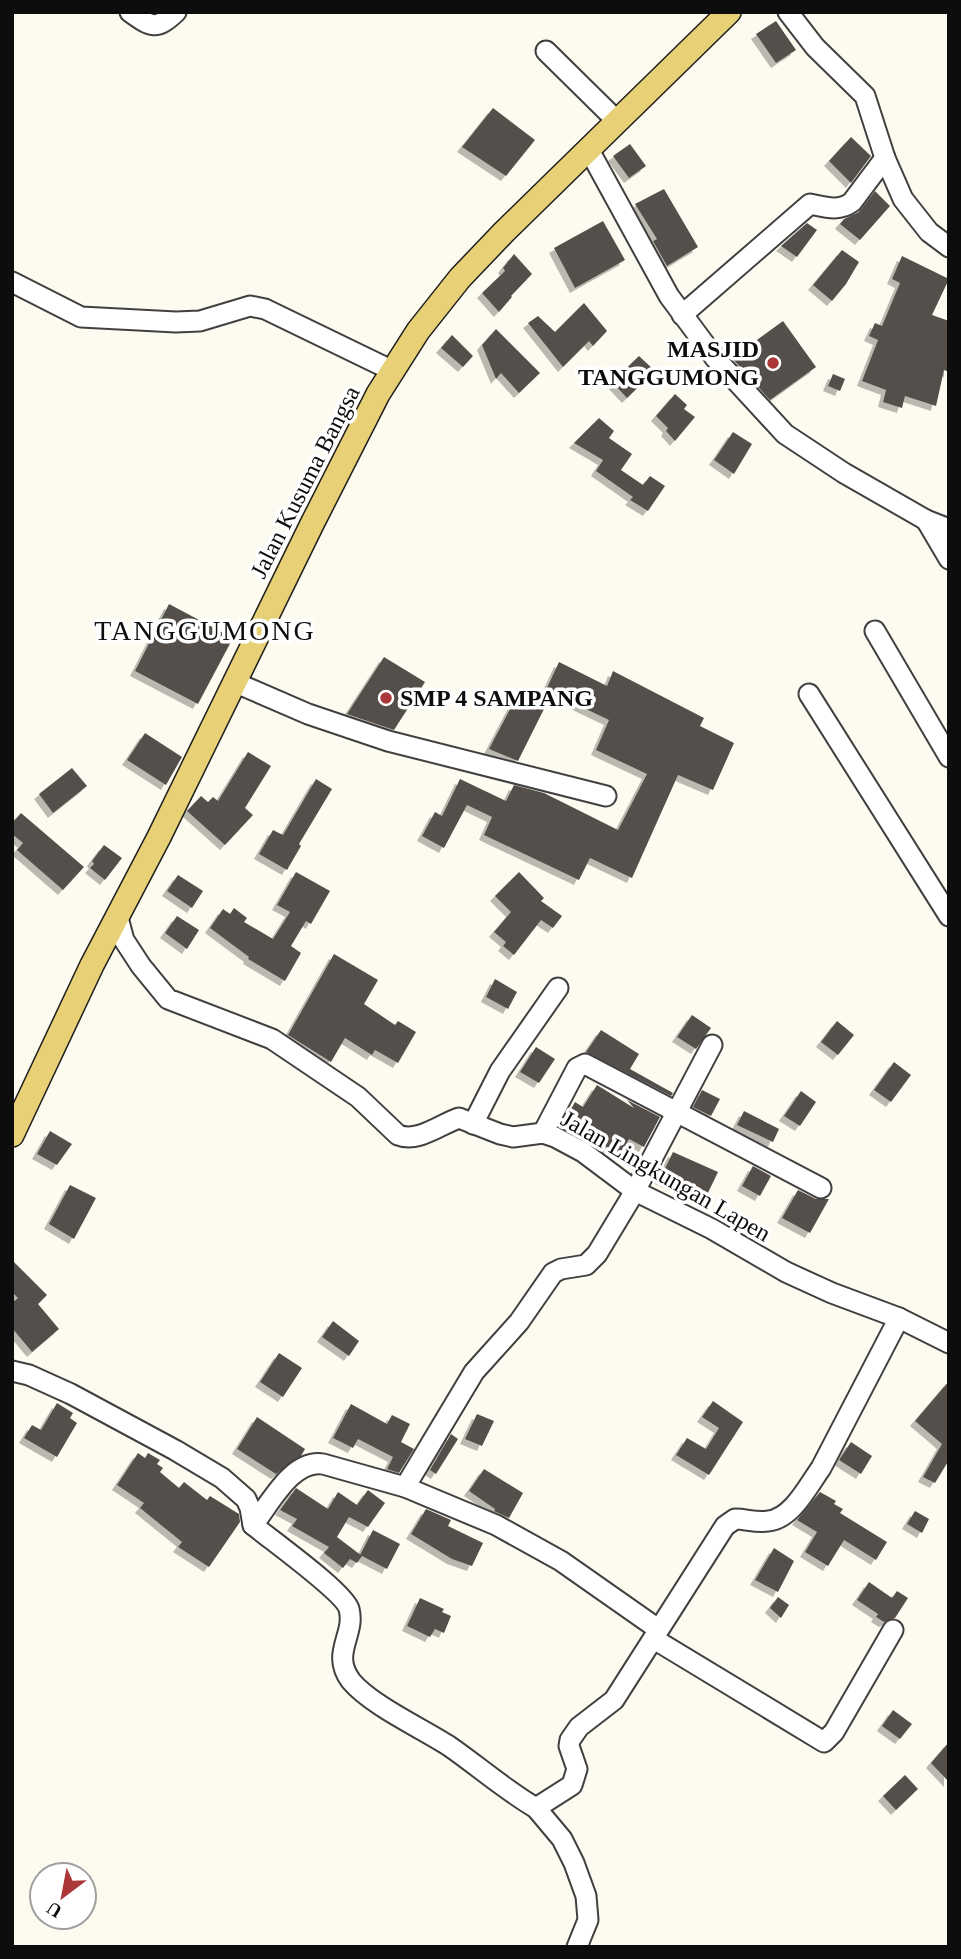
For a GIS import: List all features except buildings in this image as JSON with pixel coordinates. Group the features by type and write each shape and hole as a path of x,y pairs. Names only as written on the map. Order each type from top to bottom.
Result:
{"main road":[{"name":"Jalan Kusuma Bangsa","path":"12,1135 92,965 118,918 378,394 418,331 460,278 504,232 729,12"}],"street":[{"path":"130,12 147,24 156,26 165,23 176,12"},
{"path":"789,12 816,47 865,96 885,158 904,199 929,232 949,247"},
{"path":"546,51 618,122"},
{"path":"589,150 668,296 715,358 785,434 844,473 926,520 949,529"},
{"path":"682,315 810,204 837,208 852,202 885,158"},
{"path":"12,282 81,317 200,321 250,306 265,309 393,371"},
{"path":"926,520 949,559"},
{"path":"875,631 949,757"},
{"path":"234,682 308,714 388,741 606,796"},
{"path":"809,694 946,905"},
{"name":"Jalan Lingkungan Lapen","path":"118,918 124,940 167,999 272,1039 358,1097 398,1135 415,1136 457,1118 513,1137 543,1133 583,1152 635,1191 712,1229 811,1284 899,1318 949,1343"},
{"path":"473,1124 500,1071 558,988"},
{"path":"405,1486 474,1372 519,1322 553,1273 590,1263 635,1191 712,1045"},
{"path":"543,1133 577,1068 585,1063 821,1188"},
{"path":"536,1808 572,1785 577,1769 572,1759 570,1740 579,1727 614,1700 729,1523 735,1519 764,1522 782,1518 805,1490 821,1468 899,1318"},
{"path":"12,1371 29,1375 71,1394 175,1450 222,1478 246,1499 253,1525 333,1589 348,1605 350,1613 342,1651 343,1666 352,1681 371,1698 449,1746 536,1808 562,1839 586,1896 587,1920 577,1947"},
{"path":"253,1525 293,1475 310,1464 323,1464 405,1486 496,1525 550,1555 656,1634 824,1742 834,1732 893,1630"}],"place":[{"name":"MASJID TANGGUMONG","path":"773,363"},
{"name":"SMP 4 SAMPANG","path":"386,698"}],"district":[{"name":"TANGGUMONG","path":"205,630"}]}
